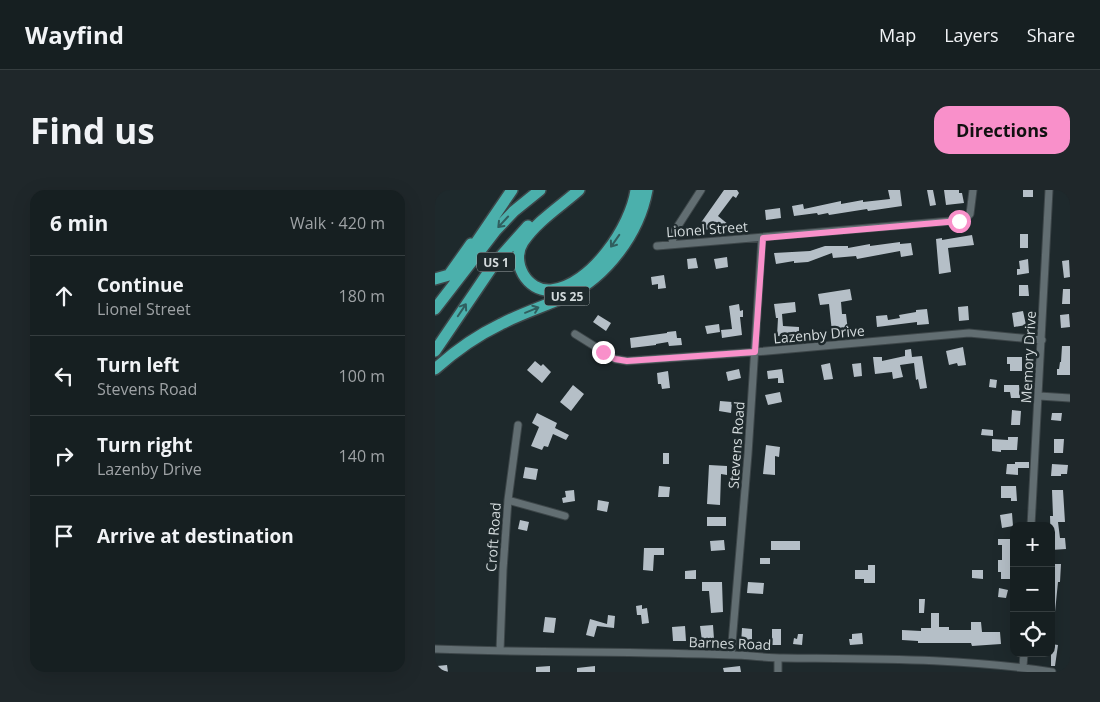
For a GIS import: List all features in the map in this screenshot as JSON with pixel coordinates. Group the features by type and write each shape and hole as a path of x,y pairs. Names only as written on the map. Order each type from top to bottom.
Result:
{"highway":[{"path":"443,297 460,267 511,190"},
{"name":"US 1","path":"435,308 496,230 514,211 540,190"},
{"name":"US 1","path":"435,351 503,253 542,213 575,190"},
{"path":"579,190 530,234 520,248 518,254 520,269 531,283 538,288 550,290 567,285 585,273 603,257 623,229 641,192"},
{"name":"US 25","path":"435,369 463,345 487,330 569,295 597,276 618,254 629,236 639,215 641,192"},
{"path":"435,279 446,277 453,272 479,231 494,216"}],"street":[{"path":"672,244 674,232 701,190"},
{"name":"Lionel Street","path":"657,246 963,220 971,214 973,190"},
{"name":"Memory Drive","path":"1031,522 1049,190"},
{"name":"Stevens Road","path":"731,655 763,238"},
{"name":"Lazenby Drive","path":"575,334 615,359 627,361 969,333 1042,340"},
{"path":"1039,396 1070,398"},
{"name":"Croft Road","path":"500,652 508,500 518,424"},
{"path":"508,500 565,516"},
{"name":"Barnes Road","path":"435,649 500,652 731,655 944,662 1023,667 1052,672"},
{"path":"1023,667 1024,657"},
{"path":"778,658 778,672"}],"building":[{"path":"724,190 737,190 739,193 736,198 733,196 718,216 729,225 724,232 712,223 707,230 700,224"},
{"path":"888,190 900,190 902,206 829,215 828,213 818,215 817,213 794,216 792,206 803,204 804,209 841,201 841,204 863,200 863,202 890,199"},
{"path":"927,190 933,190 936,205 930,206"},
{"path":"944,190 959,190 959,193 962,193 964,203 946,205"},
{"path":"1023,190 1033,190 1033,197 1023,197"},
{"path":"780,208 781,218 766,220 765,210"},
{"path":"1020,234 1028,234 1028,248 1020,248"},
{"path":"972,235 974,245 948,248 951,272 939,274 936,239 942,238 942,240"},
{"path":"900,242 900,244 911,243 913,255 901,257 900,251 857,259 856,256 833,258 832,253 808,262 794,263 794,261 776,264 774,253 810,251 825,246 848,246 848,248"},
{"path":"727,257 728,267 716,269 714,259"},
{"path":"696,258 698,268 688,269 687,259"},
{"path":"1028,259 1029,273 1017,275 1017,269 1020,269 1019,261"},
{"path":"1069,260 1070,277 1064,278 1062,261"},
{"path":"664,275 666,288 658,289 658,284 652,285 651,277"},
{"path":"1019,285 1028,285 1029,296 1019,296"},
{"path":"850,289 852,300 841,302 842,314 846,314 848,331 832,332 829,304 820,305 818,294"},
{"path":"1063,289 1070,289 1070,304 1062,304"},
{"path":"795,302 796,312 782,314 783,326 799,327 799,337 777,336 778,318 776,318 774,304"},
{"path":"739,304 740,311 743,310 743,317 740,317 742,335 722,338 721,330 732,329 729,306"},
{"path":"968,306 969,320 959,321 958,307"},
{"path":"927,309 929,324 917,325 917,322 877,327 876,316 887,315 888,320 900,318 899,315 916,312 916,310"},
{"path":"1023,311 1026,325 1014,327 1012,313"},
{"path":"1069,314 1070,327 1061,328 1060,315"},
{"path":"598,315 611,323 606,331 593,322"},
{"path":"719,324 720,332 707,334 705,326"},
{"path":"676,331 677,338 681,338 682,345 669,346 668,342 631,348 630,338"},
{"path":"1062,346 1070,346 1070,375 1057,375 1057,369 1059,369 1061,362"},
{"path":"963,347 966,365 958,366 957,363 949,365 946,351"},
{"path":"911,349 912,357 922,356 927,388 920,389 918,379 916,380 914,363 900,365 903,377 893,379 892,372 875,374 873,357 882,357 882,361 905,356 905,350"},
{"path":"1007,357 1022,357 1022,371 1010,371"},
{"path":"535,361 541,366 543,364 551,372 542,383 527,370"},
{"path":"830,363 833,379 824,380 821,365"},
{"path":"861,363 862,376 854,377 852,364"},
{"path":"739,369 741,378 728,381 726,372"},
{"path":"782,369 784,383 778,383 778,378 768,379 767,371"},
{"path":"668,371 670,388 662,389 661,384 658,384 657,373"},
{"path":"990,379 997,380 996,388 989,387"},
{"path":"573,385 584,394 571,411 560,402"},
{"path":"1004,385 1019,385 1020,398 1011,398 1010,392 1004,392"},
{"path":"780,392 782,402 768,405 765,395"},
{"path":"720,401 732,402 731,413 719,411"},
{"path":"1012,410 1021,411 1020,425 1011,425"},
{"path":"537,413 557,423 555,428 569,435 566,440 553,434 548,447 544,446 542,450 531,446 539,427 532,423"},
{"path":"1052,413 1062,413 1061,421 1051,420"},
{"path":"982,429 993,430 993,436 981,435"},
{"path":"1008,437 1018,437 1017,450 992,451 992,439 1008,440"},
{"path":"1054,439 1064,439 1063,453 1054,453"},
{"path":"766,445 780,447 779,457 775,456 775,475 763,474"},
{"path":"663,453 669,453 669,464 663,464"},
{"path":"1015,462 1029,462 1029,468 1018,468 1018,475 1006,474 1007,464 1015,464"},
{"path":"1052,464 1068,465 1067,474 1051,476"},
{"path":"709,465 727,466 727,475 721,474 720,505 707,504"},
{"path":"525,467 538,469 536,480 523,478"},
{"path":"659,486 670,487 669,497 658,497"},
{"path":"1001,486 1016,486 1017,501 1011,501 1011,498 1001,498"},
{"path":"574,490 575,501 563,503 562,498 566,497 565,491"},
{"path":"1052,490 1063,490 1065,522 1058,522 1060,538 1065,538 1066,549 1055,550 1055,522 1050,522 1050,516 1053,516"},
{"path":"598,500 609,502 607,512 597,510"},
{"path":"1012,513 1013,522 1010,522 1010,527 1002,528 1000,515"},
{"path":"707,517 726,517 726,526 707,526"},
{"path":"520,520 529,522 527,531 518,529"},
{"path":"998,539 1010,539 1010,579 1001,579 1001,572 998,572 998,560 1002,560 1002,545 998,545"},
{"path":"724,540 725,550 711,551 710,541"},
{"path":"771,541 800,541 800,550 771,550"},
{"path":"644,548 664,548 664,555 654,555 653,571 643,570"},
{"path":"760,558 770,558 770,564 760,564"},
{"path":"1055,564 1061,564 1060,582 1058,582 1055,612"},
{"path":"868,565 875,565 875,583 864,583 864,579 855,579 855,570 868,570"},
{"path":"696,570 696,579 685,579 685,571"},
{"path":"972,570 983,570 983,579 972,578"},
{"path":"702,582 722,582 723,612 711,613 709,591 702,591"},
{"path":"748,582 764,583 763,594 747,593"},
{"path":"999,588 1008,590 1006,598 998,597"},
{"path":"919,599 925,599 924,613 919,613"},
{"path":"642,605 642,609 647,608 649,623 642,624 641,615 637,615 636,606"},
{"path":"931,613 939,613 939,627 949,627 949,630 971,630 971,622 981,622 982,632 1000,632 1001,644 972,646 971,643 918,643 918,641 902,640 902,630 921,631 921,628 931,628"},
{"path":"608,615 615,616 614,628 597,626 594,637 586,635 590,619 607,624"},
{"path":"545,617 556,618 554,633 543,632"},
{"path":"713,625 714,639 702,641 700,626"},
{"path":"685,626 686,641 673,641 672,627"},
{"path":"742,628 752,629 752,644 741,644"},
{"path":"772,629 781,629 781,645 772,645"},
{"path":"862,633 863,644 850,645 849,639 852,639 852,634"},
{"path":"798,634 803,634 802,645 793,644 794,638 797,639"},
{"path":"1055,645 1058,645 1055,666 1051,666 1051,657 1055,657"},
{"path":"447,665 448,672 437,672 437,666"},
{"path":"550,666 550,672 536,672 536,667"},
{"path":"595,666 595,672 577,672 577,668"},
{"path":"740,666 741,672 724,672 723,668"}],"route":[{"path":"603,352 615,359 627,361 755,352 763,238 959,221"}]}
